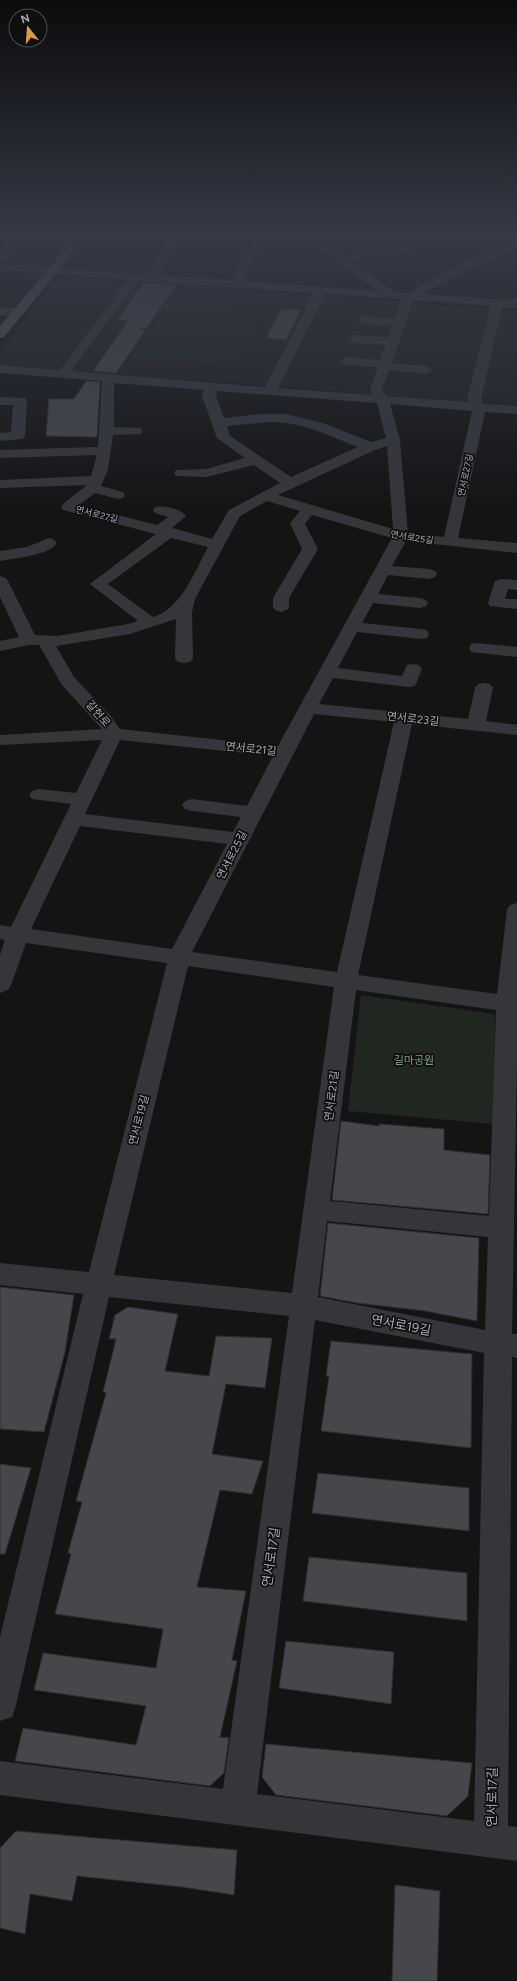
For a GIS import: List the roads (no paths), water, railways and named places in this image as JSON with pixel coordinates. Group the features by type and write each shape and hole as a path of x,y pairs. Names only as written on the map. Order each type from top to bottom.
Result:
{"street":[{"path":"66,374 67,368 98,326"},
{"path":"270,391 303,326"},
{"path":"398,326 376,390 382,399 393,440 401,536"},
{"name":"연서로27길","path":"450,542 479,407 474,399 492,326"},
{"path":"354,339 392,342"},
{"path":"346,361 426,370"},
{"path":"0,369 108,379 517,410"},
{"path":"94,484 105,451 108,379"},
{"path":"211,387 209,396 224,438 290,483"},
{"path":"0,401 20,401 18,436 0,437"},
{"path":"219,423 259,418 286,418 314,425 370,448"},
{"path":"106,431 136,431"},
{"path":"184,658 184,612 188,599 234,513 290,483 370,448 393,440"},
{"path":"0,454 105,451"},
{"path":"182,473 206,473 255,460"},
{"path":"0,484 94,484 118,495"},
{"name":"연서로27길","path":"94,484 68,506 216,545"},
{"name":"연서로25길","path":"265,496 416,540 517,548"},
{"path":"151,623 98,584 164,531 179,516 160,510"},
{"path":"281,606 281,598 310,549 297,523 309,510"},
{"name":"연서로21길","path":"114,734 284,752 401,536"},
{"path":"0,556 31,552 49,543"},
{"path":"383,570 429,574"},
{"name":"갈현로","path":"0,581 36,640 52,651 67,680 108,723 114,734 0,740"},
{"path":"517,585 501,584 496,603 517,604"},
{"path":"368,598 420,603"},
{"path":"0,646 36,640 57,642 130,629 168,618 188,599"},
{"path":"352,627 421,634"},
{"path":"478,648 517,652"},
{"path":"328,672 410,682 413,669"},
{"path":"476,726 484,688"},
{"name":"연서로23길","path":"309,708 517,730"},
{"name":"연서로21길","path":"317,1210 346,981 404,718"},
{"path":"0,985 9,933 73,819 114,734"},
{"name":"연서로25길","path":"179,957 284,752"},
{"path":"39,796 83,799"},
{"path":"192,805 253,814"},
{"path":"73,819 240,839"},
{"path":"508,1345 502,1228 517,910"},
{"path":"9,933 512,1005"},
{"name":"연서로19길","path":"99,1283 179,957"},
{"path":"304,1306 317,1210 502,1228"},
{"name":"연서로19길","path":"0,1274 99,1283 304,1306 508,1345"},
{"path":"0,1705 99,1283"},
{"name":"연서로17길","path":"238,1808 304,1306"},
{"name":"연서로17길","path":"0,1778 504,1842 508,1345"}],"park label":[{"name":"길마공원","path":"414,1060"}]}
